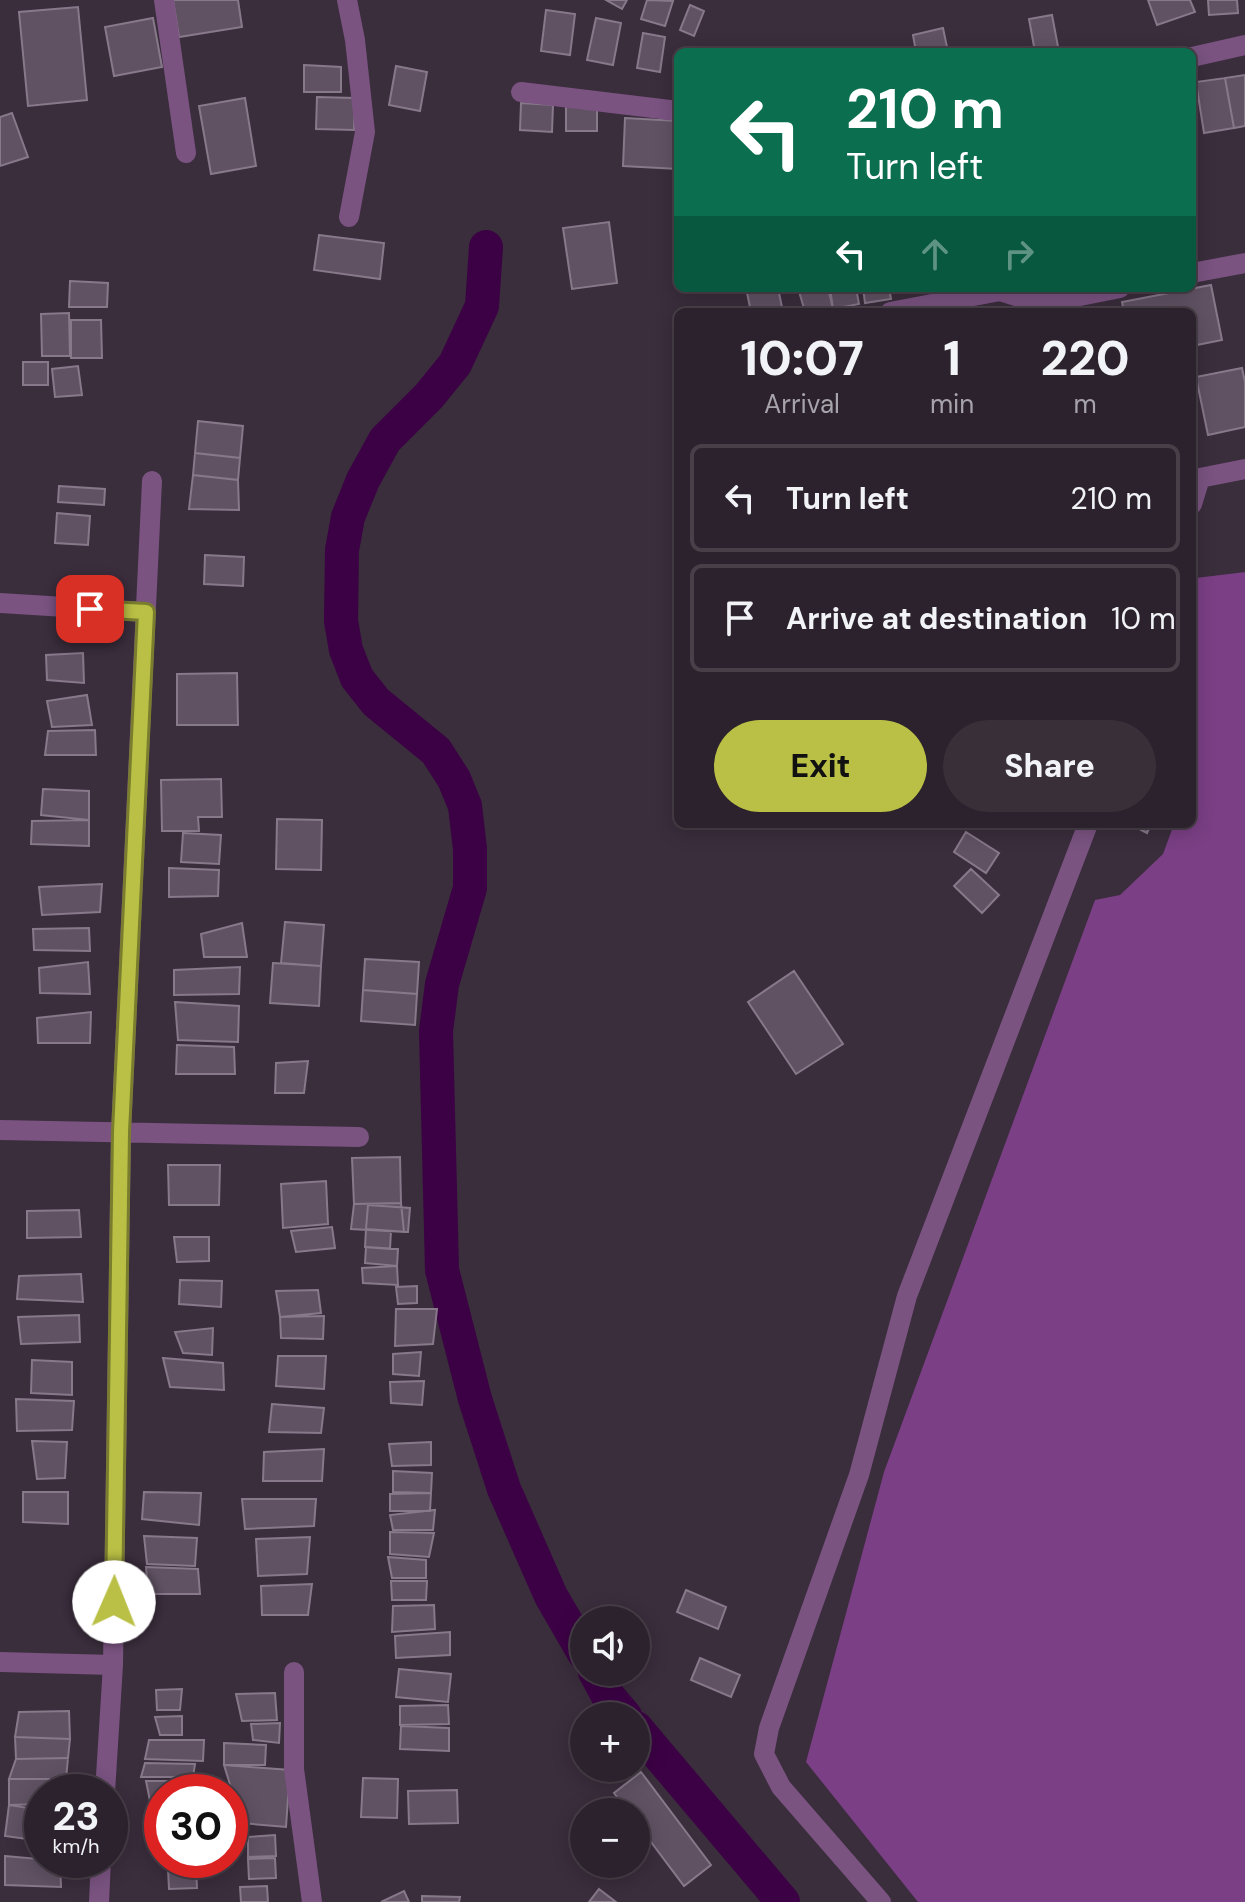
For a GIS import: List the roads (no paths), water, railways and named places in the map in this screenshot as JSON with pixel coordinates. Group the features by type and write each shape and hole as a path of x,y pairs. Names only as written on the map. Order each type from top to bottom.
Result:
{"street":[{"path":"164,0 186,153"},
{"path":"347,0 355,40 365,132 349,217"},
{"path":"1196,56 1245,45"},
{"path":"521,92 674,111"},
{"path":"1196,272 1245,263"},
{"path":"911,308 995,292"},
{"path":"1003,292 1040,304 1100,292"},
{"path":"1196,491 1200,478 1245,469"},
{"path":"106,1774 113,1665 121,1132 152,481"},
{"path":"0,603 146,612"},
{"path":"881,1902 781,1787 764,1754 769,1728 859,1475 907,1296 1086,828"},
{"path":"0,1130 359,1137"},
{"path":"0,1662 113,1665"},
{"path":"294,1672 294,1769 312,1902"},
{"path":"99,1902 100,1878"}],"waterway":[{"path":"486,247 482,306 455,364 429,396 385,440 363,480 348,517 342,550 341,621 346,650 357,678 376,702 436,751 454,779 465,806 470,888 442,984 436,1031 442,1270 475,1399 504,1489 551,1596 570,1629"},
{"path":"603,1686 613,1702"},
{"path":"650,1745 783,1902"}]}
